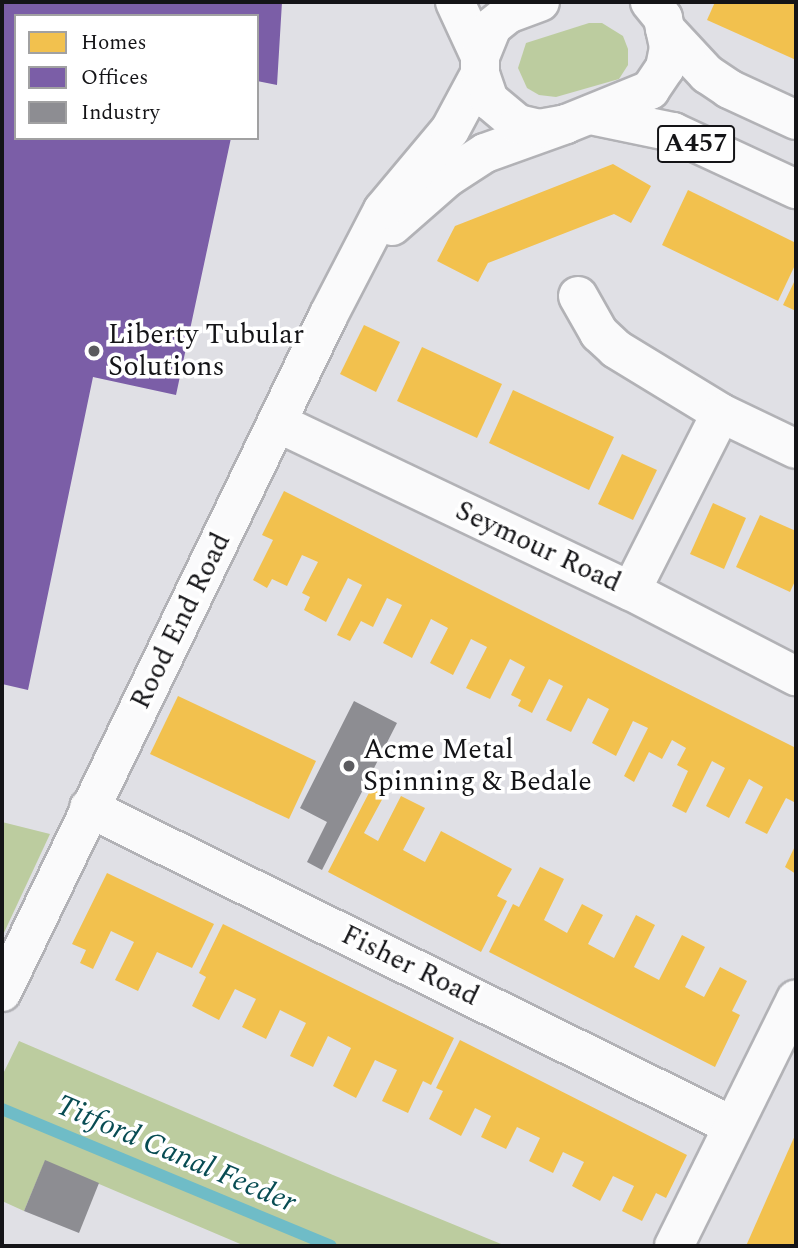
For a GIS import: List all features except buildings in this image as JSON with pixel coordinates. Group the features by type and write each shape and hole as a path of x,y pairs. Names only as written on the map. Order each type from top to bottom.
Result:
{"street":[{"name":"A457","path":"455,2 480,65 489,100 518,124 539,129 578,120 650,90 665,68 669,47 660,13"},
{"name":"Rood End Road","path":"2,992 89,808 383,210 450,130 480,65 492,27 509,13 540,2"},
{"name":"A457","path":"660,13 688,55 729,89 796,120"},
{"name":"A457","path":"578,120 673,132 796,189"},
{"name":"Rood End Road","path":"363,253 448,177 485,153 578,120"},
{"path":"578,296 599,332 616,349 721,413 796,449"},
{"path":"631,591 721,413"},
{"name":"Seymour Road","path":"278,423 631,591 796,676"},
{"name":"Fisher Road","path":"89,808 731,1125"},
{"path":"674,1246 731,1125 796,999"}],"green space":[{"path":"589,23 602,23 623,36 628,49 628,65 619,79 556,97 539,95 527,88 518,68 526,43"},
{"path":"2,822 50,834 2,937"},
{"path":"19,1041 506,1246 245,1246 45,1161 24,1211 2,1201 2,1076"}],"waterway":[{"name":"Titford Canal Feeder","path":"2,1109 331,1246"}],"place":[{"name":"Liberty Tubular Solutions","path":"94,351"},
{"name":"Acme Metal Spinning & Bedale","path":"349,766"}]}
